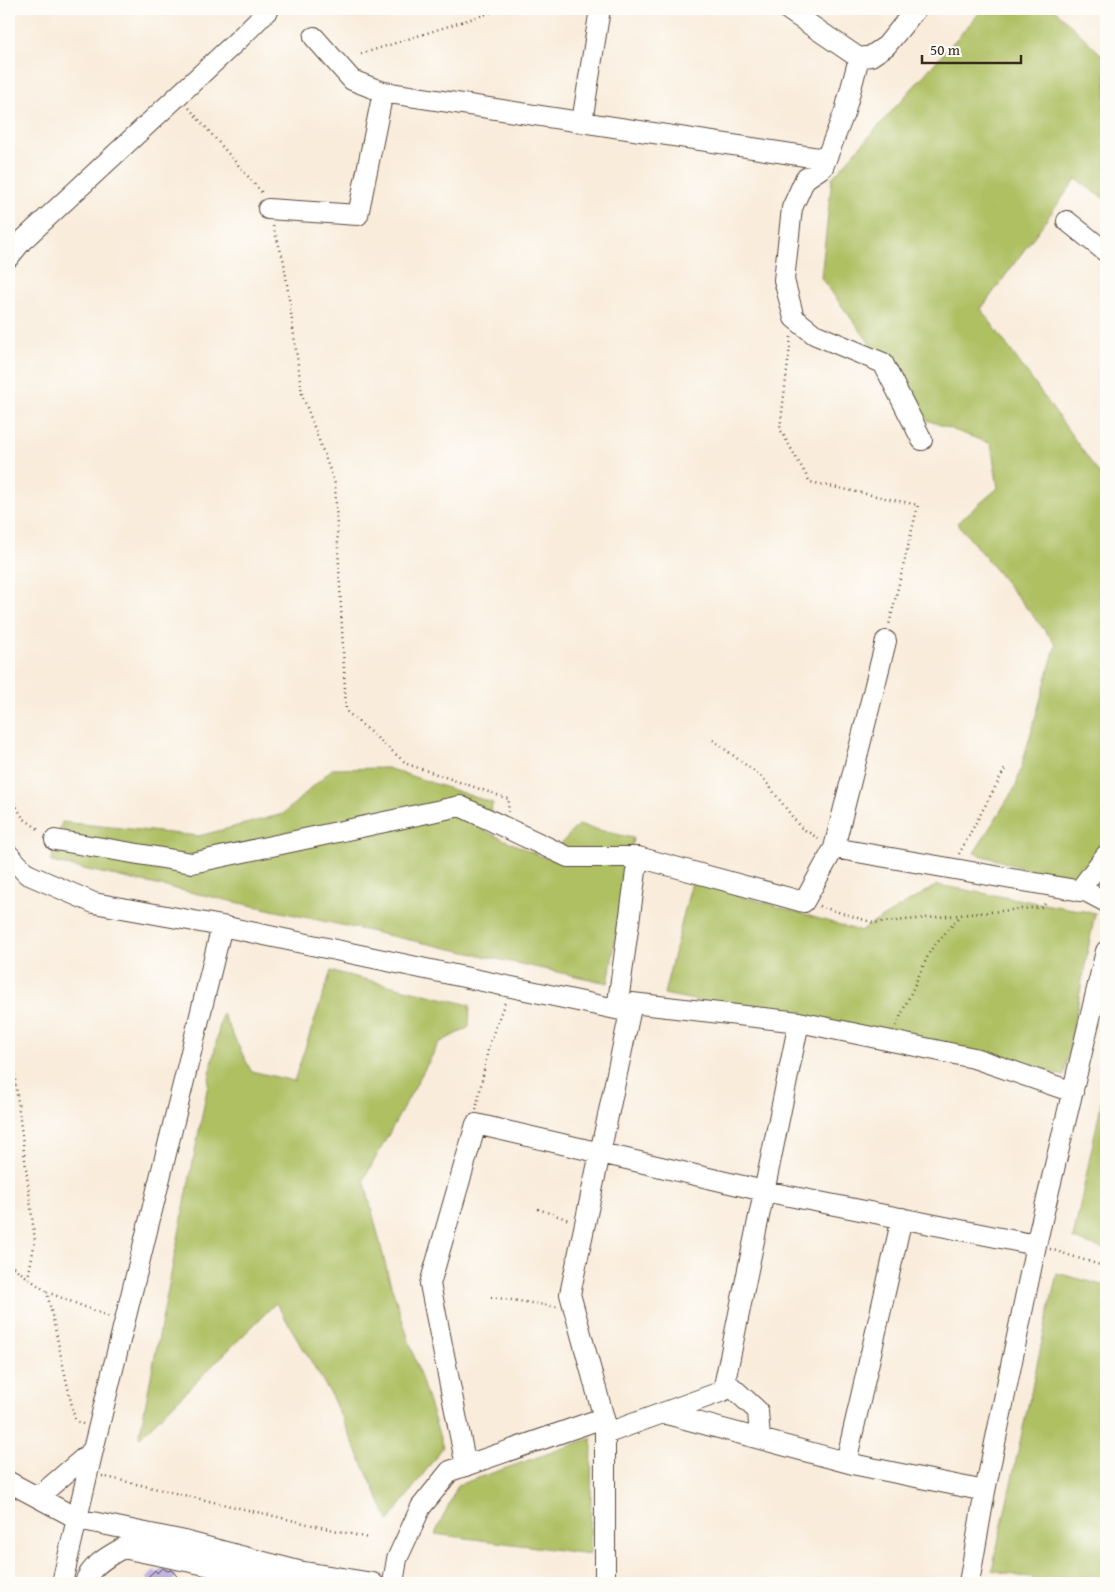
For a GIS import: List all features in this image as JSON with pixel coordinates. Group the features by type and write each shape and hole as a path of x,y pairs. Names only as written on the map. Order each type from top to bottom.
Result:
{"street":[{"path":"9,257 22,241 269,9"},
{"path":"582,122 600,9"},
{"path":"787,9 859,58 871,56 886,46 916,9"},
{"path":"314,37 352,80 383,92 825,159"},
{"path":"859,58 845,111 823,167 805,179 792,208 784,280 794,318 814,334 883,362 922,440"},
{"path":"268,209 358,215 383,92"},
{"path":"1067,221 1106,252"},
{"path":"55,840 192,864 460,806 568,857 638,857 804,902 834,848 886,641"},
{"path":"834,848 1088,892 1106,902"},
{"path":"9,855 27,874 94,903 222,926 624,1010"},
{"path":"1079,891 1106,855"},
{"path":"605,1583 604,1426 570,1294 600,1153 624,1010 638,857"},
{"path":"62,1583 222,926"},
{"path":"969,1583 985,1491 1036,1245 1106,950"},
{"path":"624,1010 632,1003 799,1022 974,1058 1073,1092"},
{"path":"393,1583 397,1559 421,1507 450,1471 604,1426 663,1413 723,1391 799,1022"},
{"path":"466,1466 430,1284 476,1124 764,1191 1036,1245"},
{"path":"846,1462 902,1218"},
{"path":"725,1381 758,1411 760,1439"},
{"path":"663,1413 846,1462 985,1491"},
{"path":"38,1498 96,1441"},
{"path":"9,1482 78,1519 180,1540 298,1571 373,1583"},
{"path":"85,1583 87,1576 92,1570 111,1554 123,1548 215,1576 294,1583"}],"path":[{"path":"360,54 502,9"},
{"path":"178,96 264,195 284,262 302,394 335,484 346,711 407,764 509,799 507,828"},
{"path":"794,318 780,429 810,482 918,505 886,641"},
{"path":"713,740 763,778 800,827 834,848"},
{"path":"952,868 1006,767"},
{"path":"9,794 23,818 55,840"},
{"path":"804,902 874,923 1043,907 1053,886"},
{"path":"890,1041 930,951 962,915"},
{"path":"476,1124 475,1114 489,1045 511,986"},
{"path":"9,1030 35,1241 28,1278"},
{"path":"538,1209 585,1226"},
{"path":"1036,1245 1106,1267"},
{"path":"9,1264 48,1292 124,1323"},
{"path":"48,1292 75,1420 96,1441"},
{"path":"491,1297 574,1309"},
{"path":"88,1473 368,1538"}],"green space":[{"path":"983,9 1054,9 1106,59 1106,200 1076,179 981,309 1106,483 1106,894 974,853 1016,786 1056,644 957,523 998,488 991,444 927,420 821,278 832,178"},
{"path":"387,768 493,803 485,831 547,859 578,825 633,838 608,983 51,862 62,822 199,836 283,814 332,769"},
{"path":"692,881 860,931 937,885 1095,913 1064,1076 664,994"},
{"path":"331,971 470,1005 469,1027 439,1043 364,1179 388,1275 443,1447 389,1521 330,1393 276,1303 139,1438 222,1013 251,1071 294,1081"},
{"path":"1106,1080 1106,1250 1073,1239"},
{"path":"1057,1273 1106,1286 1106,1583 1034,1583 1033,1579 992,1570"},
{"path":"592,1438 590,1554 435,1534 458,1485"}],"building":[{"path":"162,1568 168,1571 171,1570 177,1576 171,1583 146,1583 149,1580 147,1578 155,1570 157,1573"}]}
